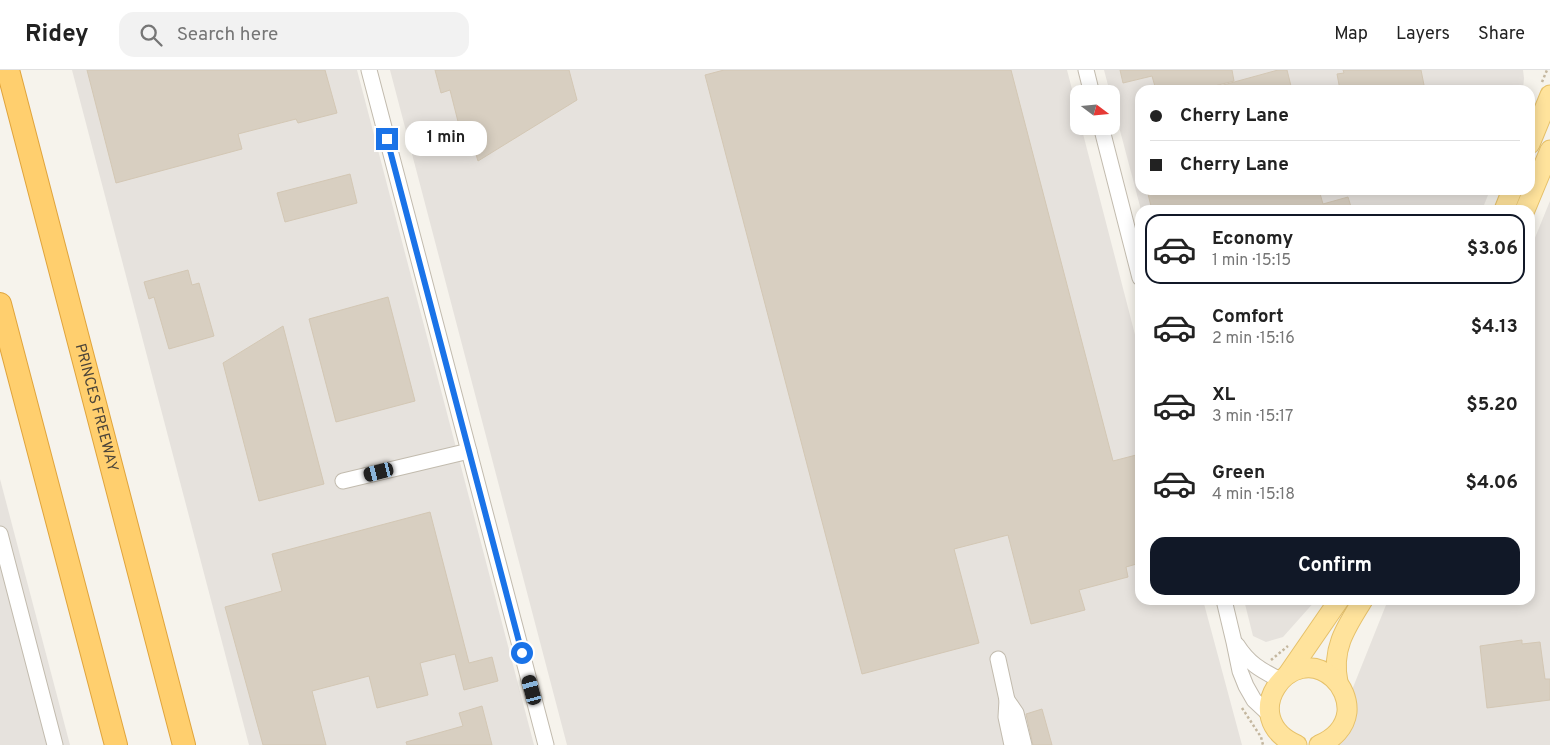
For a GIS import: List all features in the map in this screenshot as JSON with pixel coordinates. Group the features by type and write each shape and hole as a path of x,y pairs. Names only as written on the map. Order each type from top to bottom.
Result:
{"highway":[{"name":"PRINCES FREEWAY","path":"8,70 184,745"},
{"path":"0,304 116,745"}],"main road":[{"path":"1535,132 1550,95"},
{"path":"1535,186 1550,150"},
{"path":"1297,745 1280,739 1273,725 1269,703 1273,690 1335,605"},
{"path":"1338,682 1335,670 1338,647 1348,624 1361,605"},
{"path":"1284,677 1298,670 1309,668 1320,670 1330,675 1344,691 1347,702 1347,713 1344,723 1338,733 1325,743"}],"street":[{"path":"369,70 546,745"},
{"path":"1086,70 1090,85"},
{"path":"1103,135 1135,259"},
{"path":"343,481 469,451"},
{"path":"0,534 55,745"},
{"path":"1225,605 1240,671 1246,686 1254,700 1270,715"},
{"path":"1234,642 1244,657 1253,664 1284,677"},
{"path":"998,659 1007,700 1006,717 1012,745"},
{"path":"1007,700 1016,713 1024,745"}],"path":[{"path":"1241,704 1243,711 1261,737 1263,745"}],"shaded area":[{"path":"72,70 357,70 534,745 249,745"},
{"path":"390,70 1067,70 1071,85 1070,135 1083,135 1135,335 1135,605 1204,605 1242,745 567,745"},
{"path":"1104,70 1523,70 1524,78 1523,85 1135,85 1135,187 1120,131 1120,85 1108,85"},
{"path":"1137,195 1488,195 1484,205 1140,205"},
{"path":"1550,201 1550,745 1330,745 1386,605 1535,605 1535,238"},
{"path":"0,479 70,745 0,745"},
{"path":"1245,605 1312,605 1283,637 1266,642 1253,636"}],"building":[{"path":"87,70 325,70 337,113 298,123 296,119 238,134 242,149 116,183"},
{"path":"435,70 569,70 577,100 478,161 475,151 466,153 450,90 441,93"},
{"path":"724,70 1011,70 1113,461 1135,455 1135,564 1126,567 1128,577 1079,590 1085,610 1031,624 1008,535 954,549 979,643 862,674 705,75"},
{"path":"1120,70 1232,70 1234,81 1218,85 1155,85 1152,76 1123,83"},
{"path":"1278,70 1287,70 1291,85 1223,85"},
{"path":"1343,70 1421,70 1424,85 1339,85 1337,74 1344,73"},
{"path":"350,174 357,203 285,222 277,193"},
{"path":"1148,195 1320,195 1323,204 1348,197 1350,205 1151,205"},
{"path":"188,270 192,285 199,283 214,336 169,349 154,297 149,299 144,282"},
{"path":"388,297 415,401 336,422 309,319"},
{"path":"283,326 324,484 259,501 223,363"},
{"path":"430,512 469,663 492,657 498,681 464,690 455,654 420,663 428,695 377,708 369,676 312,691 326,745 263,745 225,607 282,591 272,554"},
{"path":"1522,640 1522,644 1540,642 1545,679 1550,679 1550,700 1487,708 1480,646"},
{"path":"482,706 492,745 407,745 406,742 463,726 459,713"},
{"path":"1042,709 1052,745 1033,745 1026,714"}],"route":[{"path":"387,139 522,653"}]}
